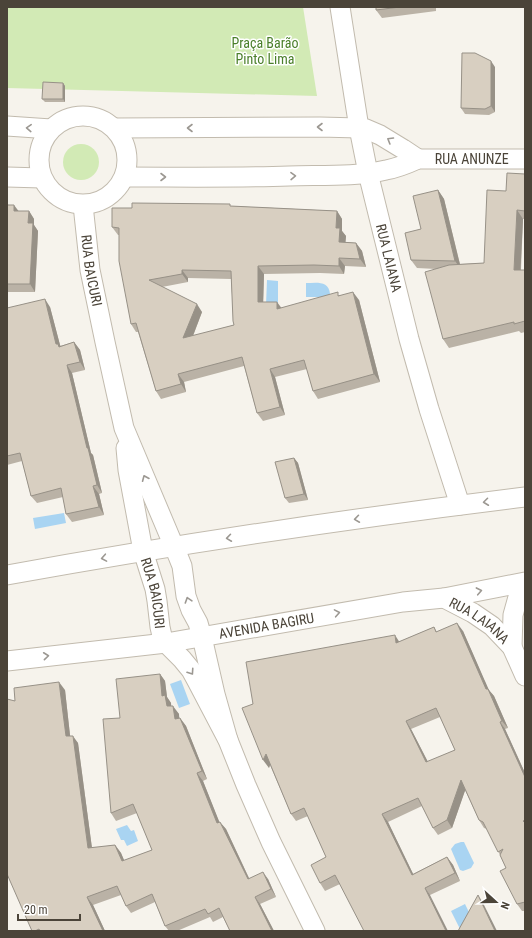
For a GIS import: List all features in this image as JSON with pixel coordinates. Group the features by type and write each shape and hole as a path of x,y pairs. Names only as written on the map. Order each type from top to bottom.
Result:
{"street":[{"name":"RUA LAIANA","path":"340,7 359,128 368,174 408,338 460,505"},
{"path":"83,115 100,119 115,128 124,143 128,160 124,177 115,192 100,202 83,205 66,202 51,192 42,178 38,161 42,143 51,129 66,119 83,115"},
{"path":"7,126 51,129"},
{"path":"115,128 359,128"},
{"name":"RUA ANUNZE","path":"359,128 366,129 380,135 418,160"},
{"name":"RUA ANUNZE","path":"368,174 392,169 418,160 525,159"},
{"path":"124,177 246,177 368,174"},
{"path":"7,177 42,178"},
{"name":"RUA BAICURI","path":"83,205 90,270 124,428 128,470 142,551 155,589 162,636 166,643 191,670 228,740 271,842 316,931"},
{"name":"RUA BAICURI","path":"124,428 182,566 186,596 198,623 228,740"},
{"path":"7,576 174,546 525,497"},
{"name":"RUA LAIANA","path":"512,647 513,615 525,582"},
{"name":"AVENIDA BAGIRU","path":"7,661 166,643 403,602 444,598 525,582"},
{"name":"RUA LAIANA","path":"444,598 473,613 492,626 512,647 525,676"}],"green space":[{"name":"Praça Barão Pinto Lima","path":"7,7 303,7 317,96 7,88"},
{"path":"81,144 91,147 96,152 99,162 96,172 91,177 81,180 71,177 66,172 63,162 66,152 71,147"}],"water":[{"path":"267,280 278,281 278,306 266,305"},
{"path":"306,283 325,284 330,294 328,297 306,297"},
{"path":"64,513 66,523 35,529 33,518"},
{"path":"181,680 190,704 179,708 170,684"},
{"path":"127,825 131,831 134,830 138,841 127,846 124,840 121,840 116,829"},
{"path":"464,842 474,863 471,868 463,871 460,870 451,849 455,844"},
{"path":"465,904 478,931 461,931 451,911"}],"building":[{"path":"376,7 400,7 376,10"},
{"path":"462,53 475,53 491,61 491,106 485,109 461,108"},
{"path":"43,82 63,83 63,99 42,99"},
{"path":"507,173 525,174 525,211 517,210 514,270 525,270 525,321 514,324 514,322 443,339 425,272 449,265 484,263 487,190 506,191"},
{"path":"438,190 455,261 411,260 405,233 421,229 413,196"},
{"path":"132,203 230,204 230,206 337,211 336,228 340,228 339,242 356,243 360,259 339,258 339,266 258,266 258,302 277,302 277,309 338,292 338,296 353,292 374,374 313,391 304,360 270,369 280,407 257,413 242,357 178,374 181,384 156,391 136,323 131,324 119,261 119,228 112,227 112,208 132,208","holes":["182,270 231,271 234,325 183,338 197,304 149,280 182,274"]},
{"path":"7,205 14,205 14,211 29,211 28,223 33,223 30,284 7,284"},
{"path":"45,299 56,344 58,344 59,347 74,342 80,362 67,365 97,485 93,486 99,507 66,514 61,488 31,496 20,453 7,456 7,308"},
{"path":"294,458 304,494 285,498 275,462"},
{"path":"457,623 486,689 488,689 502,721 500,722 525,777 525,820 523,821 525,823 525,902 517,904 500,871 506,868 500,855 503,849 498,852 483,822 479,820 461,780 447,820 433,828 418,798 382,814 412,875 447,857 455,873 425,888 446,931 364,931 335,875 320,883 311,865 326,857 304,808 291,814 266,754 263,760 242,708 253,704 246,662 395,635 396,643 434,627 436,632","holes":["436,708 455,750 426,762 406,721"]},
{"path":"160,674 162,696 165,695 167,706 173,706 175,719 180,718 202,771 197,773 217,823 220,822 248,879 263,872 271,889 255,897 272,931 230,931 219,908 208,914 205,909 165,926 152,894 126,906 117,886 87,897 103,931 40,931 39,929 32,931 7,874 7,699 15,701 14,688 59,682 66,736 73,736 88,848 115,845 122,861 152,850 133,804 111,813 103,719 120,718 116,679"},
{"path":"478,895 495,931 458,931"}]}
